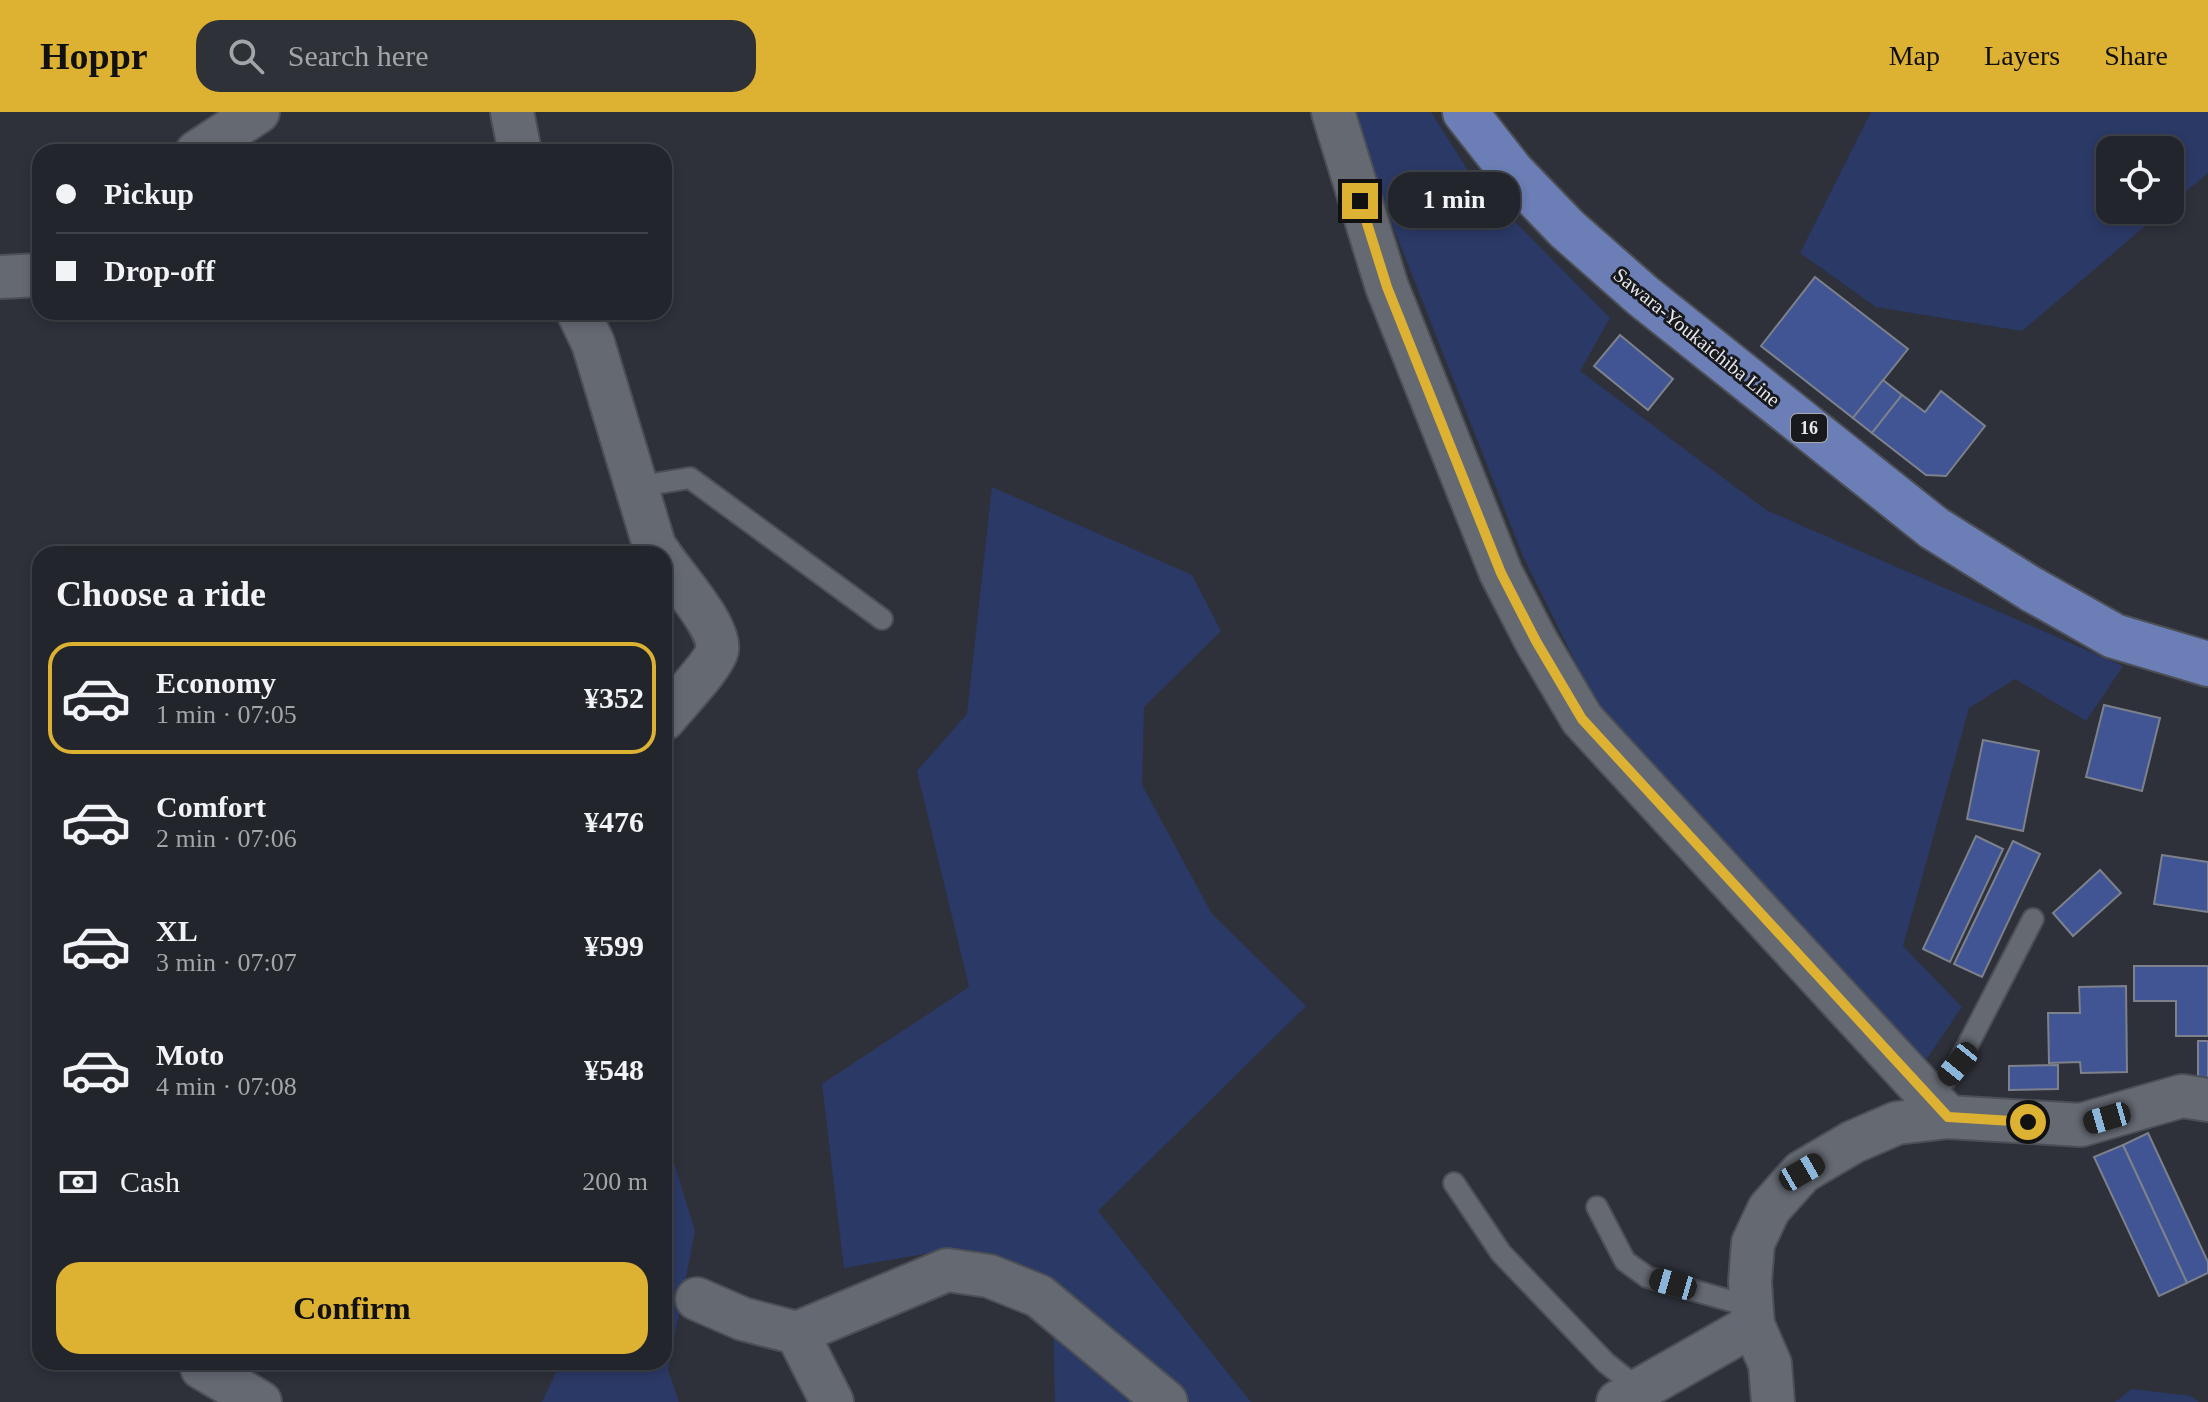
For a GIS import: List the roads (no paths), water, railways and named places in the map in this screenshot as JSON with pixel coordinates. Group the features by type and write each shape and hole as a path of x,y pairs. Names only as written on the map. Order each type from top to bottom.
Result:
{"main road":[{"name":"Sawara-Youkaichiba Line","path":"1465,112 1512,172 1567,229 1643,296 1934,528 2031,589 2114,636 2208,664"}],"street":[{"path":"209,144 258,112"},
{"path":"512,112 518,144"},
{"path":"1333,112 1387,287 1501,573 1582,719 1940,1107"},
{"path":"0,277 32,275"},
{"path":"582,320 593,343 635,487 657,546"},
{"path":"672,572 715,634 717,651 672,709"},
{"path":"1773,1402 1770,1364 1752,1316 1750,1282 1753,1243 1769,1209 1802,1172 1853,1142 1940,1107 2081,1125 2182,1096 2208,1100"},
{"path":"697,1299 743,1319 797,1333 947,1270 989,1276 1039,1296 1166,1402"},
{"path":"1629,1395 1752,1316"},
{"path":"797,1333 832,1402"},
{"path":"205,1370 260,1402"}],"lane":[{"path":"635,487 690,478 882,619"},
{"path":"1940,1107 1958,1064 2033,919"},
{"path":"1454,1183 1501,1253 1606,1363 1629,1395"},
{"path":"1597,1207 1625,1261 1647,1277 1752,1316"}]}
